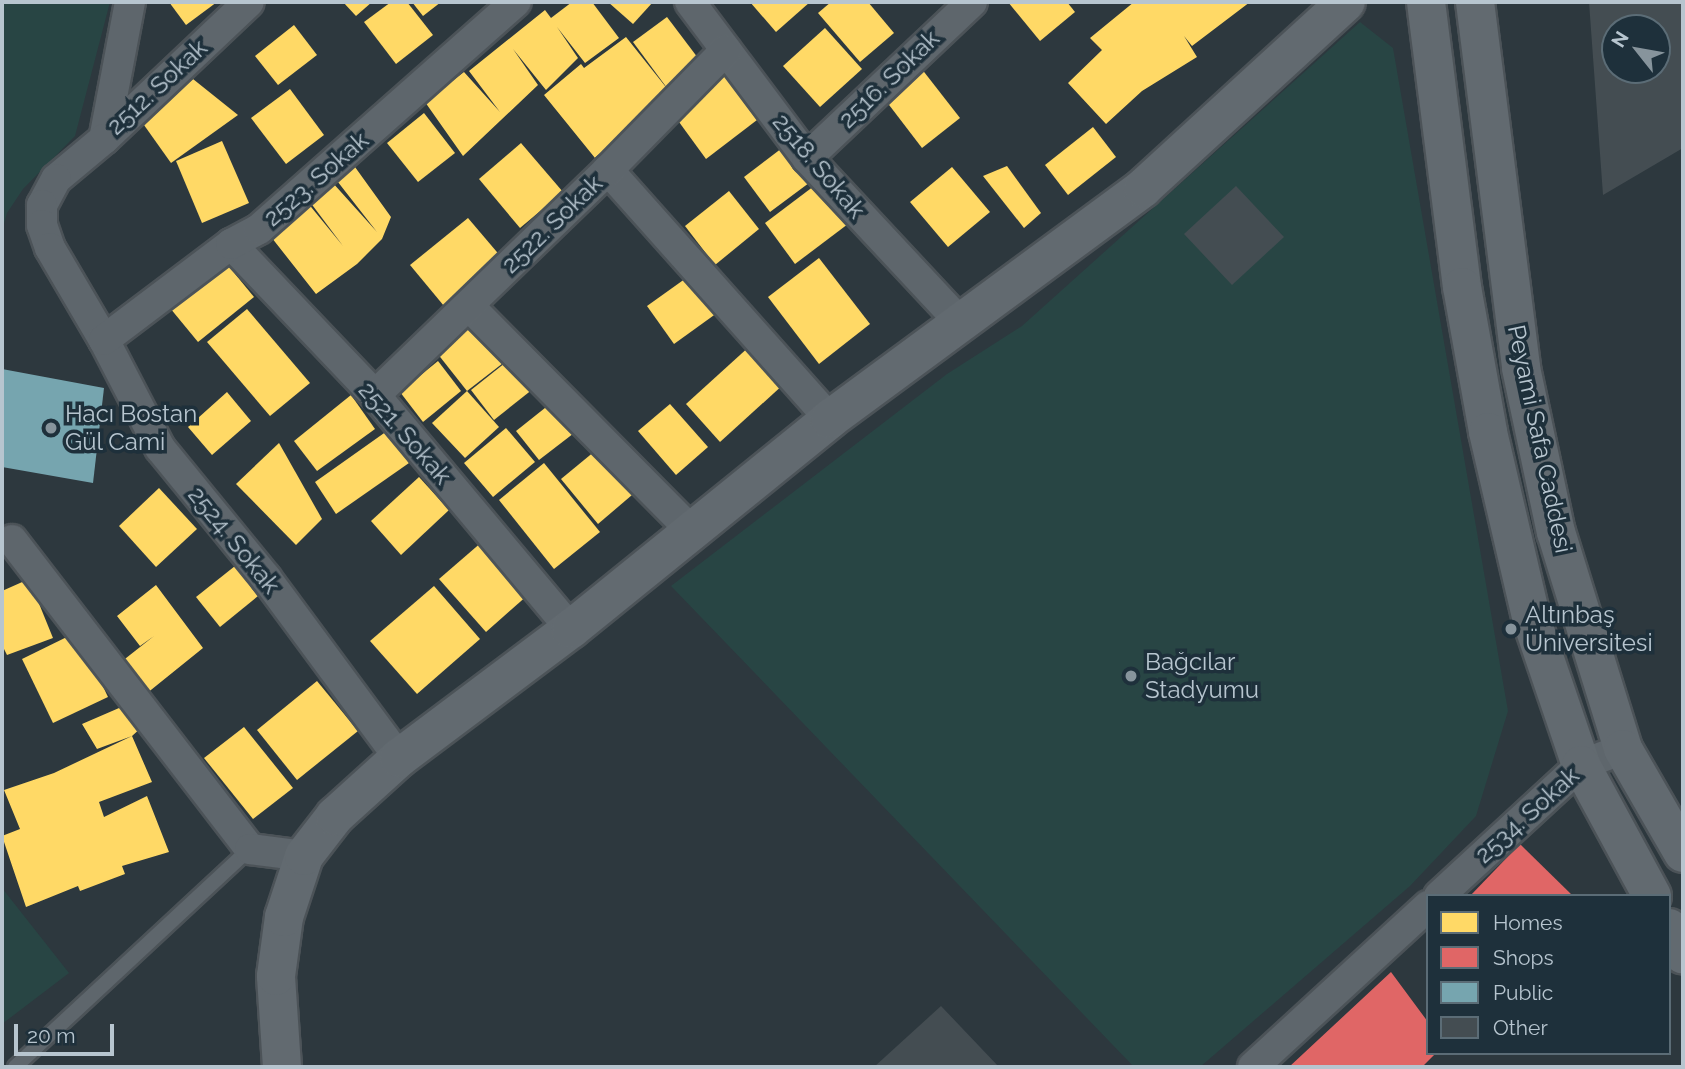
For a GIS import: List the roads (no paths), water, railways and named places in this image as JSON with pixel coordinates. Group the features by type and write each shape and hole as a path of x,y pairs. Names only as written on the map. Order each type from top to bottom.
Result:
{"main road":[{"path":"282,1067 276,976 284,917 304,856 335,816 399,758 571,629 830,419 959,321 1143,188 1346,2"},
{"path":"1426,2 1462,287 1488,432 1532,621 1581,765 1651,894"},
{"name":"Peyami Safa Caddesi","path":"1475,2 1521,368 1556,532 1623,749 1683,853"},
{"path":"1671,932 1683,954"}],"street":[{"name":"2512. Sokak","path":"104,139 130,2"},
{"name":"2512. Sokak","path":"104,139 248,2"},
{"name":"2523. Sokak","path":"104,340 231,244 259,229 516,2"},
{"name":"2518. Sokak","path":"690,2 807,158 959,321"},
{"name":"2516. Sokak","path":"807,158 972,2"},
{"name":"2522. Sokak","path":"375,395 608,170 726,50"},
{"name":"2524. Sokak","path":"104,139 56,179 42,205 42,225 50,248 104,340 160,448 266,578 399,758"},
{"path":"608,170 830,419"},
{"name":"2521. Sokak","path":"231,244 375,395 571,629"},
{"path":"468,306 692,531"},
{"path":"12,540 250,849 304,856"},
{"name":"2534. Sokak","path":"1441,894 1581,765 1623,749"},
{"path":"1253,1067 1426,908"}],"lane":[{"path":"15,1067 250,849"}],"place":[{"name":"Hacı Bostan Gül Cami","path":"51,428"},
{"name":"Altınbaş Üniversitesi","path":"1511,629"},
{"name":"Bağcılar Stadyumu","path":"1131,676"}]}
